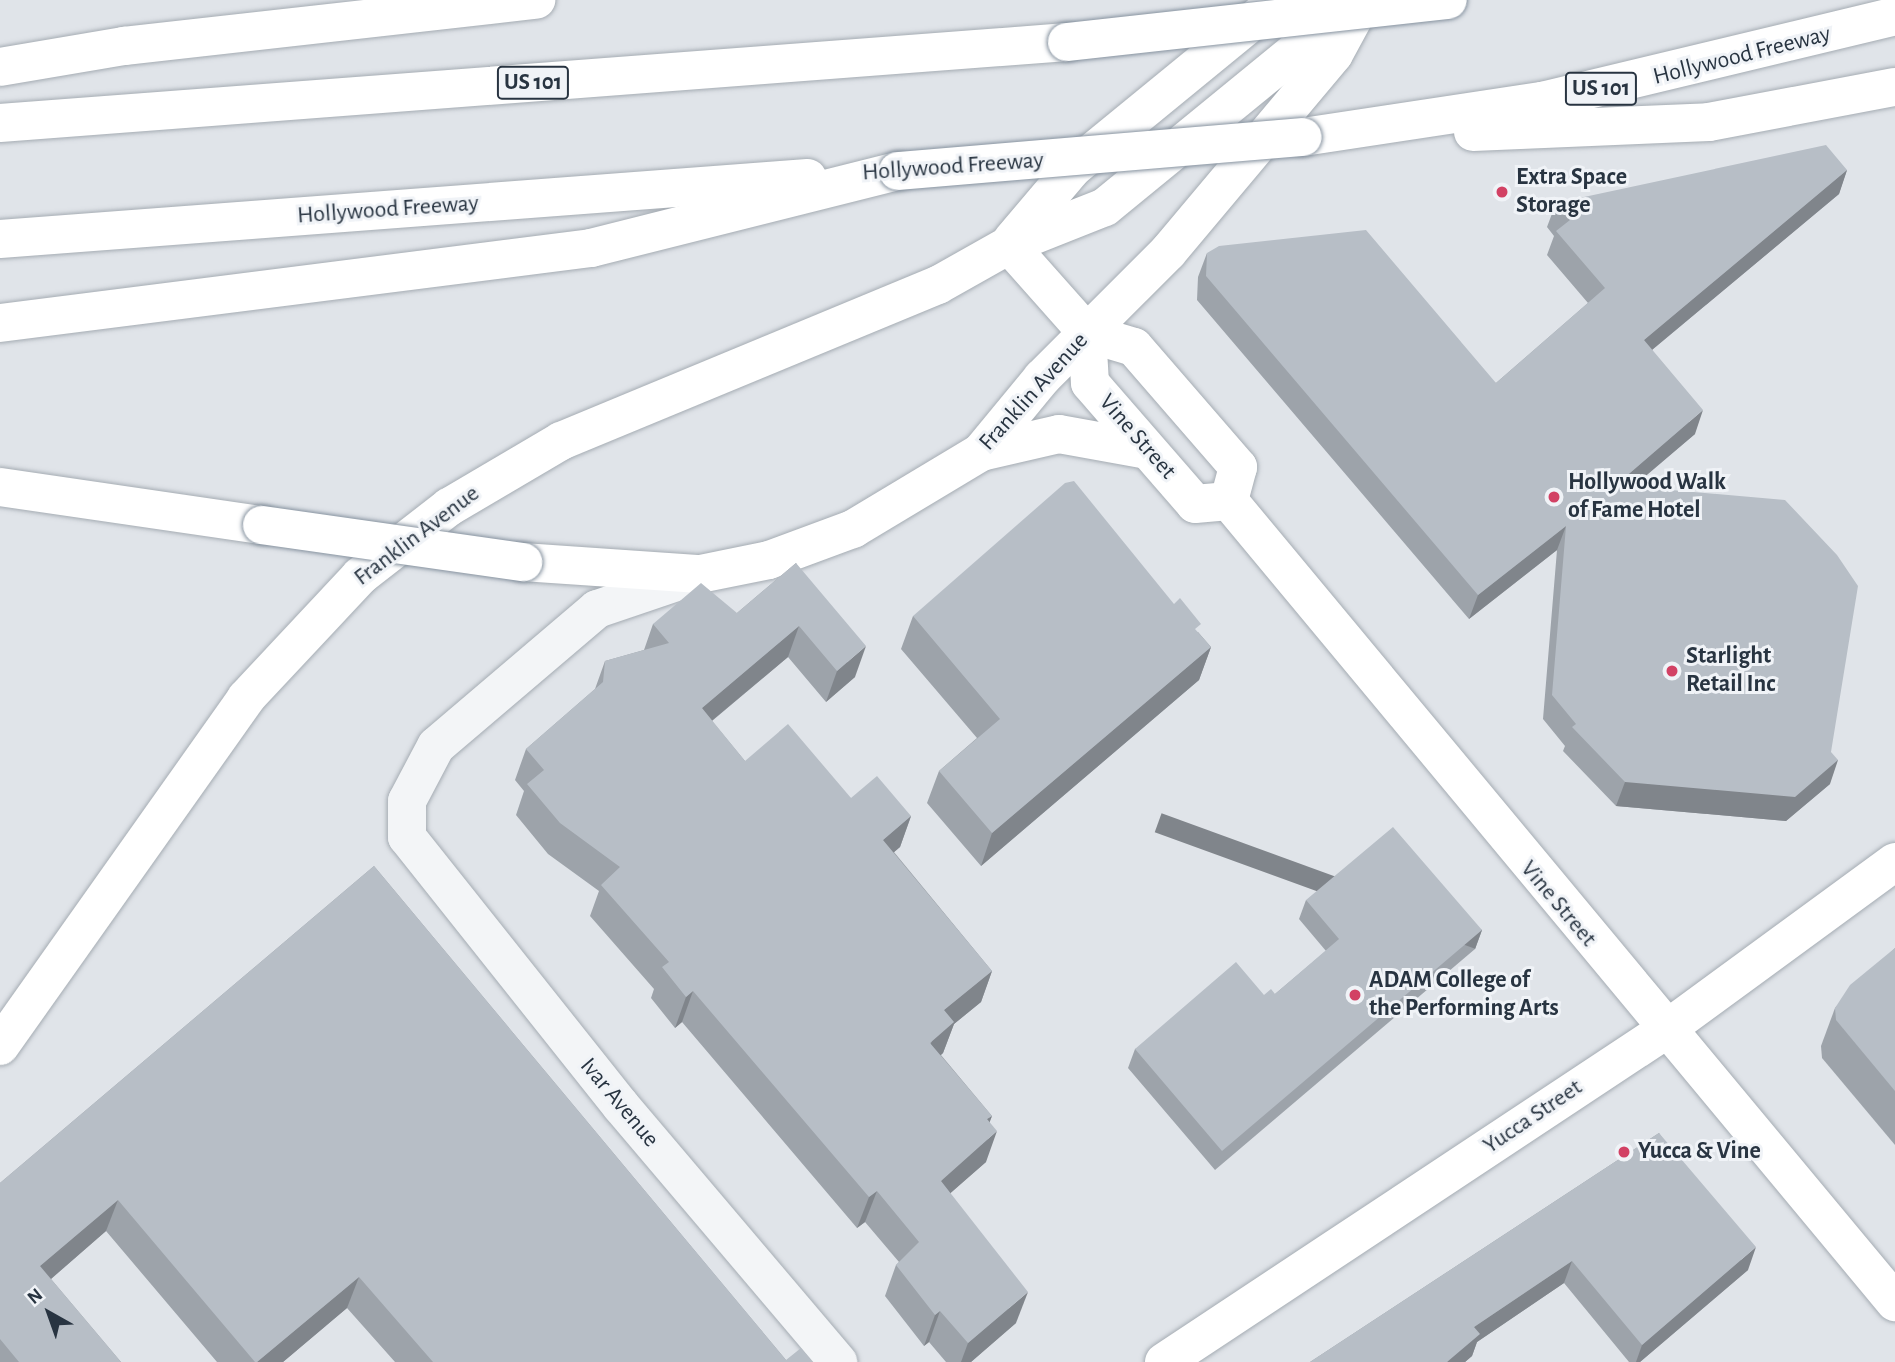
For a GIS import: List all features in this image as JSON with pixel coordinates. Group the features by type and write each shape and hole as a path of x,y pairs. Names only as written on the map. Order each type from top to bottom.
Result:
{"main road":[{"path":"0,67 124,46 536,0"},
{"name":"Franklin Avenue","path":"1009,245 1073,168 1278,0"},
{"name":"Franklin Avenue","path":"0,1046 246,698 360,576 449,507 561,442 938,285 1009,245 1105,206 1361,0"},
{"name":"Franklin Avenue","path":"700,574 769,560 853,529 981,452 1087,333 1168,252 1334,54 1361,0"},
{"name":"US 101","path":"0,124 1066,42 1448,0"},
{"name":"Hollywood Freeway","path":"0,239 898,171 1303,136 1542,101 1895,16"},
{"path":"1303,136 1631,128 1798,108 1895,87"},
{"path":"0,323 591,248 898,171"},
{"path":"1009,245 1087,333 1134,347 1238,467 1228,501"},
{"name":"Vine Street","path":"1087,333 1090,383 1195,504 1228,501 1664,1031 1895,1301"},
{"path":"981,452 1059,434 1148,450"},
{"path":"0,487 523,562 700,574"},
{"name":"Yucca Street","path":"1164,1362 1664,1031 1891,864"}],"street":[{"name":"Franklin Avenue","path":"407,837 407,801 436,746 597,609 700,574"},
{"name":"Ivar Avenue","path":"407,837 621,1106 838,1362"}],"building":[{"path":"1826,145 1847,170 1644,340 1703,410 1616,485 1785,500 1837,555 1858,586 1831,752 1838,760 1795,797 1625,782 1572,727 1576,724 1552,695 1566,526 1478,595 1206,276 1207,253 1219,246 1366,230 1496,383 1605,288 1556,231 1570,220 1556,203"},
{"path":"1074,481 1174,604 1180,598 1201,624 1195,629 1211,647 992,833 939,771 1000,719 913,616 1065,483"},
{"path":"796,563 866,646 837,671 799,626 702,708 745,761 788,724 851,798 877,776 911,816 883,840 992,971 944,1010 954,1022 930,1043 992,1116 987,1119 997,1131 941,1181 1028,1292 968,1343 940,1311 935,1315 896,1265 919,1242 877,1191 869,1197 693,991 686,997 662,967 669,962 601,885 620,867 560,823 527,784 544,770 526,749 603,682 605,661 669,643 653,624 701,583 737,613"},
{"name":"ADAM College of the Performing Arts","path":"1393,827 1482,930 1222,1151 1135,1049 1236,962 1264,995 1271,989 1275,994 1339,939 1306,900"},
{"path":"374,866 786,1360 801,1348 812,1362 433,1362 359,1277 255,1362 118,1200 40,1266 121,1362 19,1362 0,1339 0,1183"},
{"path":"1895,948 1895,1091 1836,1020 1835,1008 1850,985"},
{"path":"1659,1133 1756,1247 1642,1345 1572,1261 1474,1327 1480,1334 1447,1362 1310,1362"}],"place":[{"name":"Extra Space Storage","path":"1502,192"},
{"name":"Hollywood Walk of Fame Hotel","path":"1554,497"},
{"name":"Starlight Retail Inc","path":"1672,671"},
{"name":"ADAM College of the Performing Arts","path":"1355,995"},
{"name":"Yucca & Vine","path":"1624,1152"}]}
